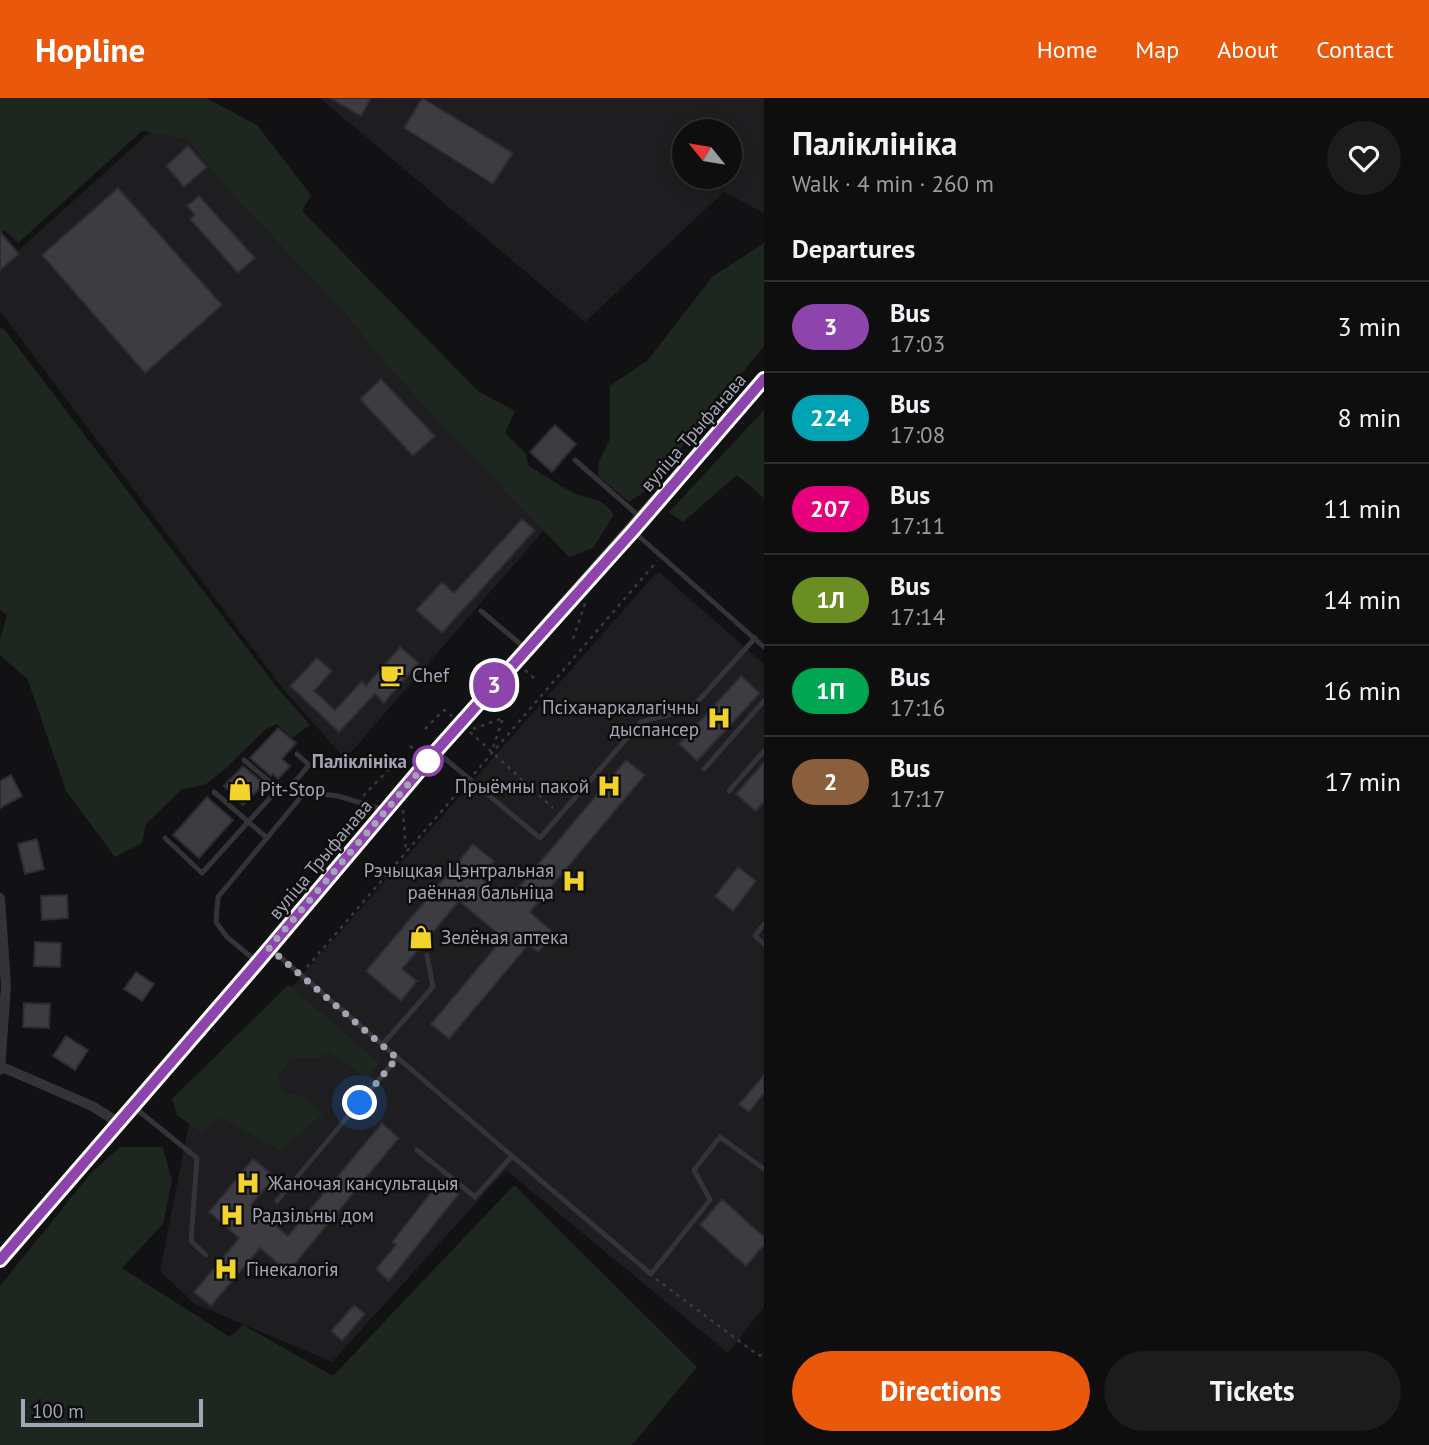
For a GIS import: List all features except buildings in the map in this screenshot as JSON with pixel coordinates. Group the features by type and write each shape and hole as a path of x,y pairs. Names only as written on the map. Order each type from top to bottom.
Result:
{"street":[{"name":"вуліца Трыфанава","path":"0,1260 436,751 764,379"},
{"path":"0,898 6,986 0,1067 92,1106 119,1122"}],"lane":[{"path":"575,460 638,525 661,556 764,647"},
{"path":"481,611 526,649"},
{"path":"436,751 540,838 641,722 691,709 755,638"},
{"path":"704,769 764,701"},
{"path":"729,791 764,751"},
{"path":"288,790 309,765 297,754"},
{"path":"244,760 278,789 358,801 387,811"},
{"path":"165,838 202,873 278,789"},
{"path":"214,792 267,838"},
{"path":"257,963 227,937 216,922 218,897 305,792"},
{"path":"764,924 755,936 764,944"},
{"path":"269,948 650,1275 710,1200 694,1170 720,1137 764,1169"},
{"path":"382,1045 433,987 427,955"},
{"path":"277,1201 397,1058"},
{"path":"133,1106 197,1158 191,1241 206,1255"},
{"path":"417,1150 475,1197 512,1156"}],"path":[{"path":"300,975 661,556"},
{"path":"425,729 444,710 553,808"},
{"path":"358,801 394,763"},
{"path":"650,1275 758,1355 764,1356"}],"shaded area":[{"path":"0,98 206,98 257,125 311,195 302,211 478,391 515,411 505,433 526,454 528,465 572,492 600,501 610,509 614,515 593,548 569,557 451,435 377,354 347,315 236,198 187,139 142,131 18,243 5,230 0,234"},
{"path":"320,98 764,98 764,213 724,192 585,322"},
{"path":"172,112 558,514 345,759 279,684 0,311 0,267"},
{"path":"764,243 764,346 647,490 629,502 598,476 599,461 610,439 610,386 648,360 712,277"},
{"path":"0,328 4,329 275,685 310,725 292,738 277,724 266,729 206,784 181,790 146,824 142,843 115,857 66,791 28,680 0,655 0,640 7,615 0,610"},
{"path":"764,410 764,498 737,475 683,522 669,512"},
{"name":"Рэчыцкая Цэнтральная раённая бальніца","path":"658,571 764,664 764,1307 728,1353 506,1170 332,1362 195,1304 160,1271 194,1098"},
{"path":"288,985 379,1062 368,1079 330,1052 319,1058 291,1058 278,1077 283,1093 305,1096 323,1114 280,1151 219,1116 202,1133 177,1115 172,1099"},
{"path":"120,1147 163,1147 172,1181 163,1224 122,1268 230,1337 243,1325 333,1376 514,1185 697,1367 632,1445 0,1445 0,1286 91,1173"}],"bus line":[{"name":"3","path":"0,1260 514,661 633,531 764,379"}],"place":[{"name":"Chef","path":"392,675"},
{"name":"Псіханаркалагічны дыспансер","path":"719,718"},
{"name":"Паліклініка","path":"428,761"},
{"name":"Прыёмны пакой","path":"609,786"},
{"name":"Pit-Stop","path":"240,789"},
{"name":"Рэчыцкая Цэнтральная раённая бальніца","path":"574,881"},
{"name":"Зелёная аптека","path":"421,937"},
{"name":"Жаночая кансультацыя","path":"248,1183"},
{"name":"Радзільны дом","path":"232,1215"},
{"name":"Гінекалогія","path":"226,1269"}],"route":[{"path":"360,1103 397,1058 269,948 428,761"}]}
